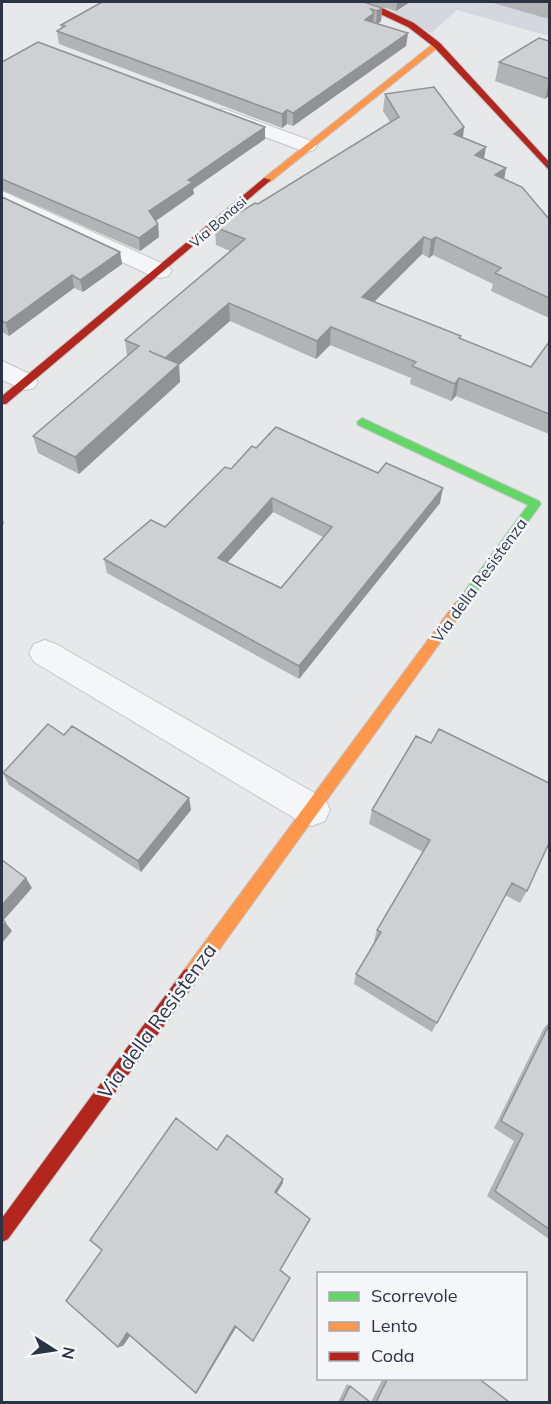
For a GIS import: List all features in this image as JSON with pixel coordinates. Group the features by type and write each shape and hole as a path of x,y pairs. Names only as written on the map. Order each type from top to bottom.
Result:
{"street":[{"path":"350,2 379,10 411,25 437,45 549,170"},
{"name":"Via Bonasi","path":"2,401 307,146 437,45"},
{"path":"206,108 307,146"},
{"path":"2,198 160,271"},
{"path":"2,369 25,382"},
{"name":"Via della Resistenza","path":"2,1233 535,504 363,422"},
{"path":"45,654 312,810"}],"shaded area":[{"path":"377,2 549,2 549,36 457,10 431,33"}],"building":[{"path":"102,2 364,2 382,8 377,11 371,9 374,13 365,20 408,33 293,113 287,110 282,114 57,31 65,26 61,25"},
{"path":"539,38 549,41 549,79 499,62"},
{"path":"38,42 265,127 188,180 193,182 149,211 158,224 139,238 2,179 2,62"},
{"path":"434,87 464,127 454,134 486,147 475,155 506,168 495,175 522,187 549,219 549,298 495,273 501,268 436,237 431,240 424,237 362,297 461,336 459,338 531,367 549,342 549,414 459,378 455,384 412,366 416,362 331,327 317,341 229,303 165,358 179,364 75,457 33,436 139,346 125,340 245,239 215,227 255,203 258,204 399,117 385,94"},
{"path":"2,197 120,252 80,280 72,275 6,323 2,321"},
{"path":"276,427 378,473 386,463 443,488 299,666 104,559 151,520 165,527 225,467 231,469 252,446 256,448","holes":["272,498 332,527 281,588 218,558"]},
{"path":"48,724 64,735 72,726 189,798 138,861 3,773"},
{"path":"439,729 549,783 549,843 527,891 512,883 437,1023 356,974 381,932 377,930 430,840 372,810 416,736 431,743"},
{"path":"2,860 26,878 2,905"},
{"path":"549,1025 549,1229 495,1191 523,1134 501,1121"},
{"path":"176,1118 217,1150 227,1135 283,1179 275,1192 310,1219 280,1270 290,1278 253,1341 235,1326 196,1393 127,1333 118,1347 66,1301 102,1250 90,1240"},
{"path":"387,1380 481,1380 509,1402 376,1402"},
{"path":"350,1386 370,1402 342,1402"}],"traffic: fast":[{"path":"362,422 535,504 459,607"}],"traffic: slow":[{"path":"267,180 437,45"},
{"path":"190,976 459,607"}],"traffic: jam":[{"path":"350,2 379,10 411,25 437,45 550,169"},
{"path":"2,401 267,180"},
{"path":"2,1233 190,976"}]}
